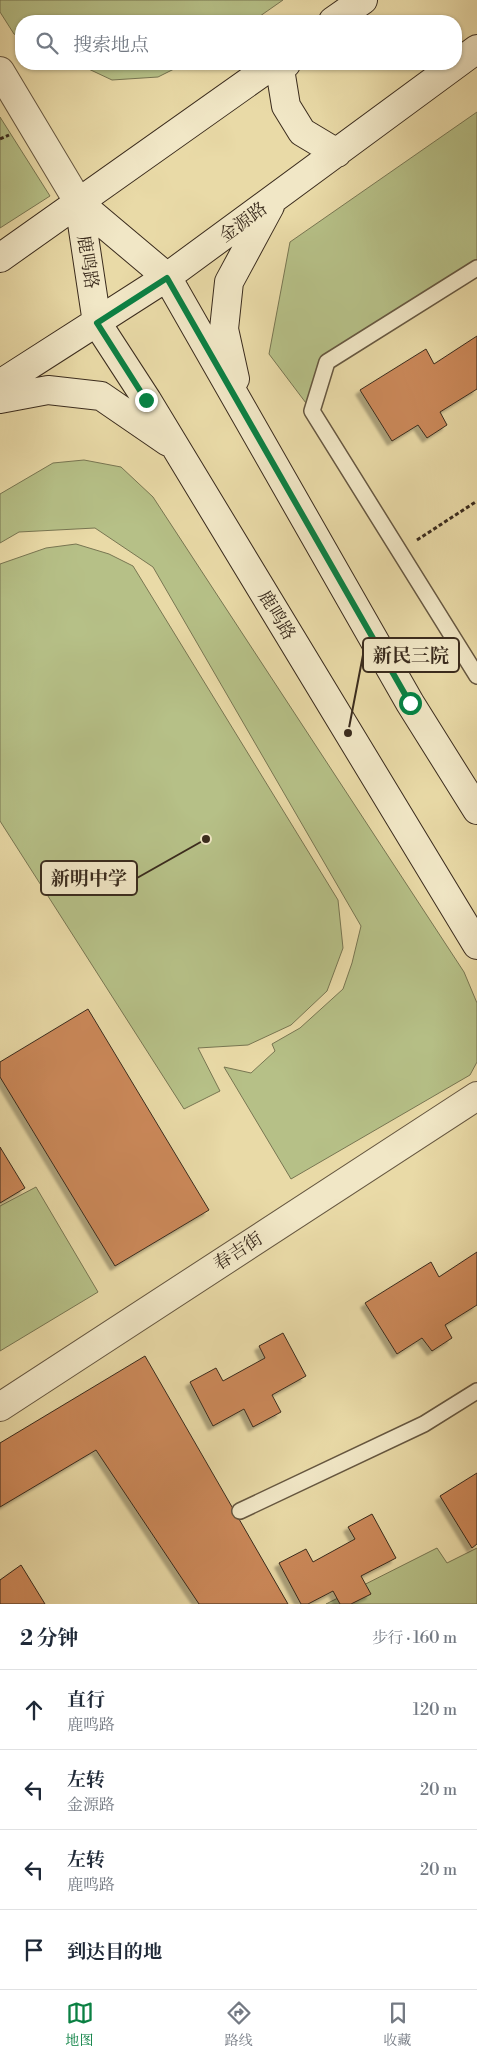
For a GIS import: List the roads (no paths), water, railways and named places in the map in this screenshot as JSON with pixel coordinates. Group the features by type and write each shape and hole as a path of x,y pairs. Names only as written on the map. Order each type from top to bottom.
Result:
{"main road":[{"path":"342,15 363,0"},
{"name":"金源路","path":"462,60 477,49"},
{"path":"0,258 266,70"},
{"path":"280,70 286,106 302,132 337,153"},
{"name":"金源路","path":"0,384 167,278 449,70"},
{"path":"0,72 79,203"},
{"path":"241,407 224,329 228,282 274,199"},
{"name":"鹿鸣路","path":"79,203 167,278 410,703 477,810"},
{"name":"鹿鸣路","path":"79,203 97,323 477,945"},
{"path":"0,399 48,390 102,396 175,448"},
{"name":"春吉街","path":"3,1399 477,1096"}],"lane":[{"path":"477,268 327,362 312,411 477,676"},
{"path":"240,1511 424,1424 477,1391"}],"place":[{"name":"新民三院","path":"348,733"},
{"name":"新明中学","path":"206,839"}]}
